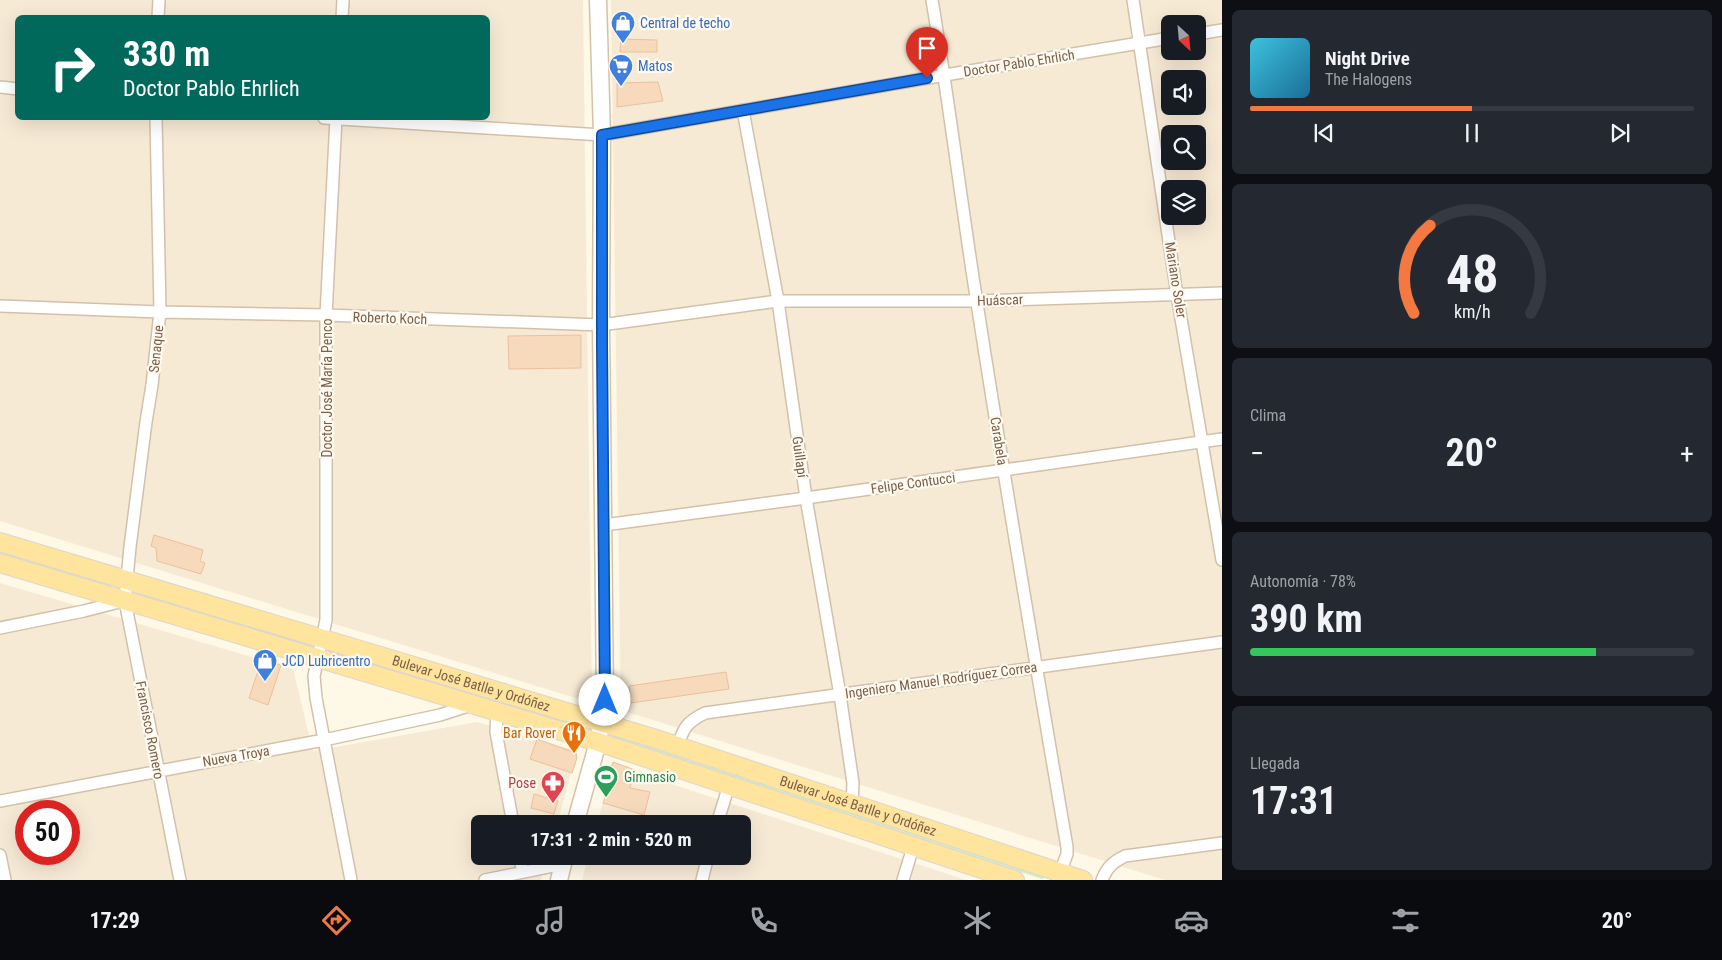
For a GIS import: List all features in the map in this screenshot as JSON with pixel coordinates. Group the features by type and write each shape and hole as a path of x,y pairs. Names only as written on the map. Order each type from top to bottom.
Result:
{"main road":[{"path":"578,815 598,742 605,700 602,135 598,0"},
{"name":"Bulevar José Batlle y Ordóñez","path":"0,542 602,722 852,804 1058,876 1083,880"},
{"name":"Bulevar José Batlle y Ordóñez","path":"0,563 598,742 1014,880"},
{"path":"559,880 563,865"}],"street":[{"path":"158,15 159,0"},
{"path":"342,15 343,0"},
{"name":"Carabela","path":"932,0 945,75 976,300 1003,470 1067,847 1067,854 1058,876"},
{"name":"Mariano Soler","path":"1133,0 1178,294 1222,560"},
{"path":"1206,33 1222,30"},
{"name":"Doctor Pablo Ehrlich","path":"364,120 602,135 1161,39"},
{"path":"0,87 15,89"},
{"name":"Guillapí","path":"744,110 778,301 806,498 840,695 853,783 852,804"},
{"name":"Senaque","path":"126,580 160,312 156,120"},
{"name":"Doctor José María Penco","path":"332,120 326,315 326,620 314,676 324,740 351,880"},
{"name":"Huáscar","path":"778,301 976,300 1222,293"},
{"name":"Roberto Koch","path":"0,306 602,325 778,301"},
{"name":"Felipe Contucci","path":"604,525 1222,439"},
{"name":"Francisco Romero","path":"126,580 125,601 180,880"},
{"path":"0,628 125,601"},
{"name":"Ingeniero Manuel Rodríguez Correa","path":"678,746 684,728 691,720 705,713 1036,666 1222,642"},
{"name":"Nueva Troya","path":"0,801 324,740 440,715 471,705"},
{"path":"497,712 496,732 511,815"},
{"path":"720,815 729,785"},
{"path":"1102,880 1112,862 1125,856 1222,843"},
{"path":"903,880 914,847"},
{"path":"0,855 5,880"},
{"path":"521,865 522,872"},
{"path":"485,880 546,865"},
{"path":"702,880 706,865"}],"shaded area":[{"path":"0,0 583,0 592,703 0,521"},
{"path":"611,0 1222,0 1222,880 1165,880 621,710"},
{"path":"0,583 293,669 313,751 477,722 577,751 559,815 471,815 471,865 545,865 541,880 0,880"},
{"path":"613,765 966,880 582,880 586,865 751,865 751,815 599,815"}],"green space":[{"path":"0,549 112,584 110,586 0,554"},
{"path":"136,592 303,642 300,644 137,595"},
{"path":"333,649 592,728 590,731 333,654"},
{"path":"609,733 1045,877 1042,879 610,738"}],"building":[{"path":"621,39 657,40 657,52 620,52"},
{"path":"658,82 663,101 617,107 617,83"},
{"path":"581,335 581,368 509,369 508,336"},
{"path":"154,535 203,550 200,561 205,563 201,574 157,561 156,548 151,546"},
{"name":"JCD Lubricentro","path":"262,659 281,665 268,705 249,698"},
{"path":"726,672 729,689 631,703 629,686"},
{"path":"537,739 576,753 577,758 572,773 530,759"},
{"path":"613,762 635,770 630,788 650,792 644,815 603,803 614,775 609,773"},
{"path":"534,794 558,801 554,814 531,808"}],"place":[{"name":"Central de techo","path":"623,44"},
{"name":"Matos","path":"621,87"},
{"name":"JCD Lubricentro","path":"265,682"},
{"name":"Bar Rover","path":"574,754"},
{"name":"Gimnasio","path":"606,798"},
{"name":"Pose","path":"553,804"}],"route":[{"path":"605,700 602,135 927,78"}]}
